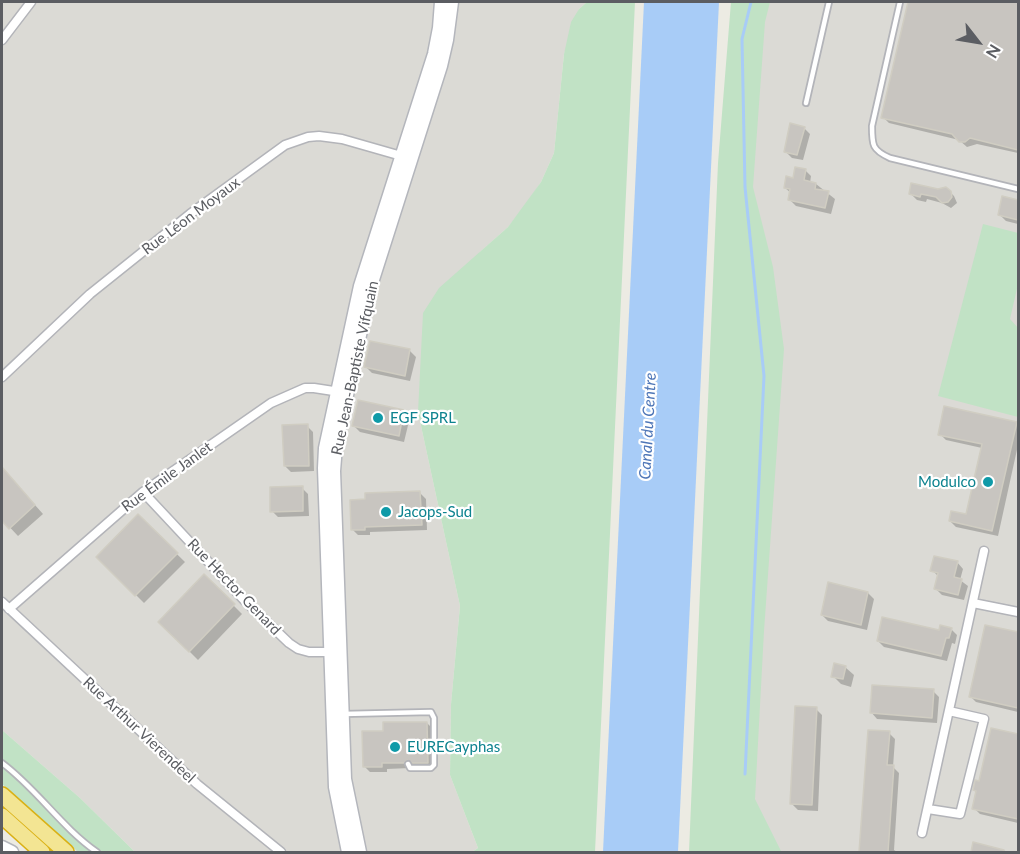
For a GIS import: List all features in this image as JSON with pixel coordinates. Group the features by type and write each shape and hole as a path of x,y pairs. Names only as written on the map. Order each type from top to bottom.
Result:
{"highway":[{"path":"2,795 66,852"},
{"path":"2,816 42,852"}],"street":[{"path":"2,40 31,2"},
{"name":"Rue Jean-Baptiste Vifquain","path":"406,158 434,54 441,2"},
{"name":"Rue Jean-Baptiste Vifquain","path":"360,852 345,779 324,458 342,393 360,286 441,66 452,2"},
{"name":"Rue Léon Moyaux","path":"2,377 90,294 190,214 285,145 308,137 319,136 342,139 406,158"},
{"name":"Rue Émile Janlet","path":"9,609 143,492 271,403 304,388 342,393"},
{"name":"Rue Hector Genard","path":"143,492 244,600 289,643 309,652 335,652"},
{"path":"922,833 984,550"},
{"name":"Rue Arthur Vierendeel","path":"2,602 197,784 280,852"},
{"path":"973,603 1018,612"},
{"name":"Rue Jean-Baptiste Vifquain","path":"335,652 335,787 348,852"},
{"path":"928,809 960,814 984,718 949,711"},
{"path":"2,847 12,852"}],"lane":[{"path":"806,103 829,2"},
{"path":"900,2 872,126 873,146 890,158 1018,189"},
{"path":"342,714 431,712 434,718 434,765 431,768 410,768 408,764"},
{"path":"2,763 12,770 70,831 97,852"}],"shaded area":[{"path":"2,2 587,2 579,9 564,54 554,153 541,182 526,205 508,227 480,252 418,412 460,606 451,704 450,775 478,848 472,852 135,852 80,798 2,730"},
{"path":"733,2 1018,2 1018,852 690,852"}],"green space":[{"path":"587,2 635,2 595,852 472,852 478,848 450,775 451,704 460,606 418,412 423,313 439,288 508,227 541,182 554,153 564,54 571,22 579,9"},
{"path":"731,2 770,2 765,22 753,187 773,267 784,349 764,631 755,799 781,851 796,852 689,852 718,163"},
{"path":"983,224 1018,233 1018,284 1010,319 1018,328 1018,417 938,396"},
{"path":"2,730 80,798 135,852 78,852 2,784"}],"water":[{"name":"Canal du Centre","path":"644,2 719,2 678,852 603,852"}],"building":[{"path":"908,2 1018,2 1018,150 970,138 965,142 959,142 952,134 881,118"},
{"path":"790,123 805,127 797,155 784,152"},
{"path":"795,167 806,169 804,180 816,183 815,189 829,191 825,208 788,200 790,189 784,188 786,176 793,178"},
{"path":"911,183 938,189 946,187 951,191 952,197 948,202 942,203 936,197 909,194"},
{"path":"1002,196 1018,200 1018,220 998,215"},
{"path":"370,341 410,349 405,376 364,367"},
{"name":"EGF SPRL","path":"358,400 404,410 399,436 352,426"},
{"name":"Modulco","path":"944,406 1017,422 992,531 949,521 951,511 966,514 982,444 938,435"},
{"path":"308,424 309,466 284,466 282,425"},
{"path":"2,467 35,505 9,529 2,521"},
{"path":"303,486 303,511 270,512 270,487"},
{"name":"Jacops-Sud","path":"420,491 422,525 365,527 365,530 351,530 350,500 365,499 365,493"},
{"path":"138,514 178,553 135,596 96,557"},
{"path":"934,556 958,561 954,577 962,579 958,595 934,589 938,573 930,571"},
{"path":"204,574 235,604 189,652 158,622"},
{"path":"828,582 868,592 861,625 821,615"},
{"path":"882,617 939,630 940,625 952,628 949,638 946,638 941,656 877,641"},
{"path":"985,625 1018,632 1018,708 969,697"},
{"path":"834,663 846,666 843,679 831,677"},
{"path":"872,685 934,689 932,718 870,713"},
{"path":"795,706 817,707 812,805 790,804"},
{"name":"EURECayphas","path":"383,722 427,722 428,763 412,763 408,760 404,763 382,763 382,767 363,767 362,731 383,731"},
{"path":"991,728 1018,734 1018,819 972,809 976,791 973,790 975,780 979,781"},
{"path":"868,730 890,731 887,765 894,765 888,852 859,852"},
{"path":"973,842 1004,850 1003,852 971,852"}],"waterway":[{"path":"745,774 764,376 745,187 742,39 751,2"}],"place":[{"name":"EGF SPRL","path":"378,418"},
{"name":"Modulco","path":"988,482"},
{"name":"Jacops-Sud","path":"386,512"},
{"name":"EURECayphas","path":"395,747"}]}
